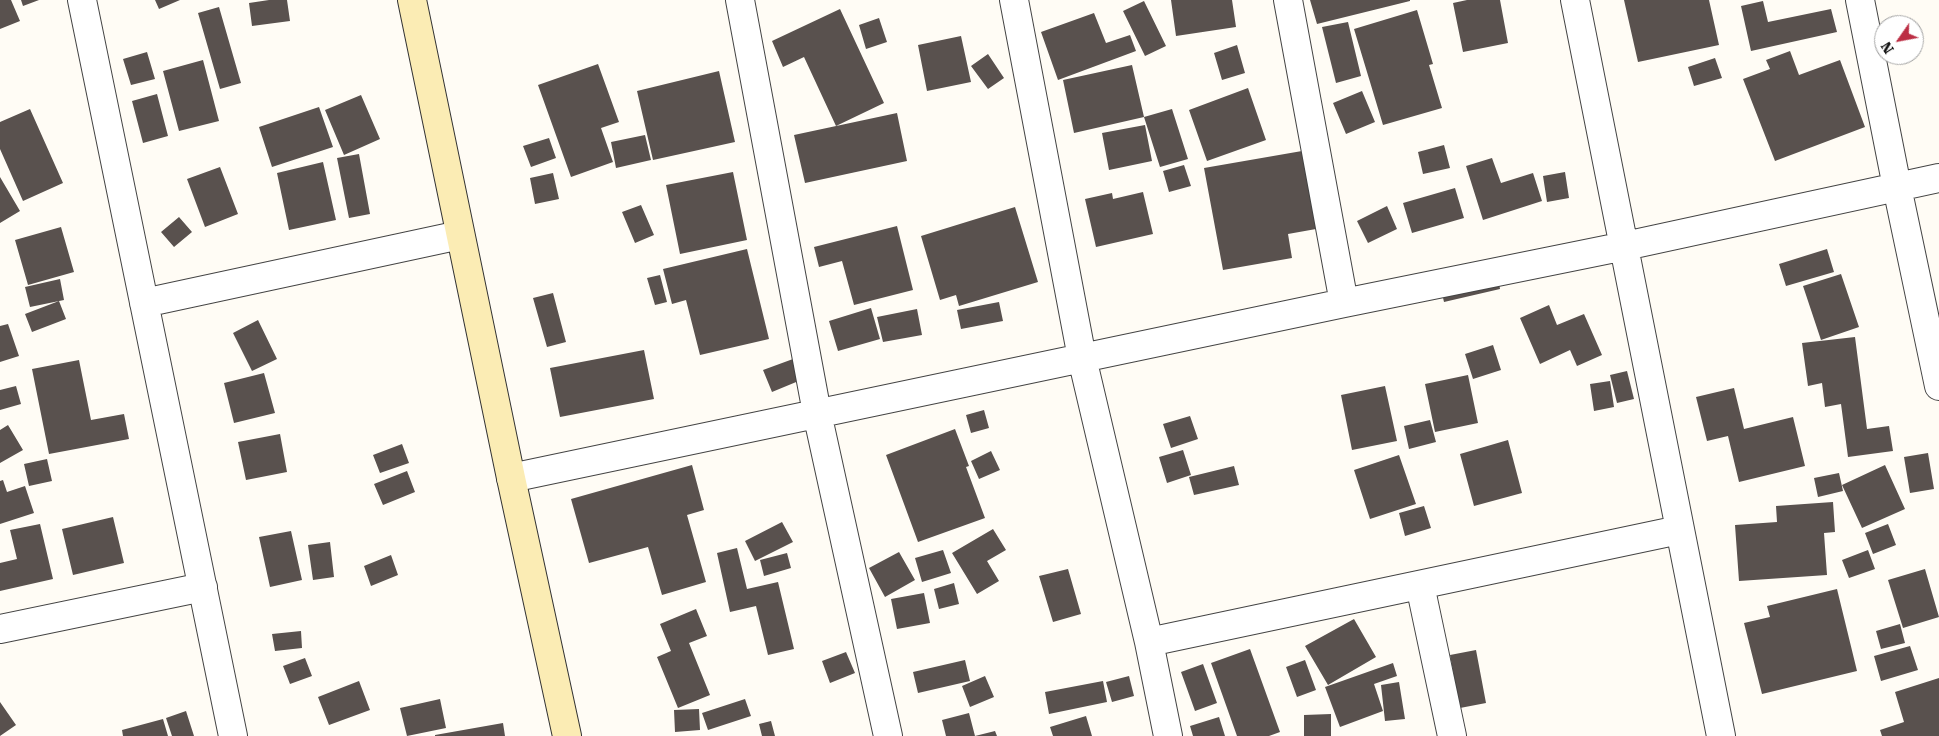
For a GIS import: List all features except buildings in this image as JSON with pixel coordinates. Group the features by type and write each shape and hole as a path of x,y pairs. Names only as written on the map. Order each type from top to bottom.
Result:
{"street":[{"path":"82,0 233,736"},
{"path":"412,0 567,736"},
{"path":"740,0 818,413 888,736"},
{"path":"1014,0 1082,358 1149,642 1168,736"},
{"path":"1288,0 1344,303"},
{"path":"1575,0 1721,736"},
{"path":"1860,0 1939,386"},
{"path":"512,478 1344,303 1625,246 1939,178"},
{"path":"144,303 460,235"},
{"path":"1149,642 1679,530"},
{"path":"1420,585 1452,736"},
{"path":"0,629 203,587"}]}
